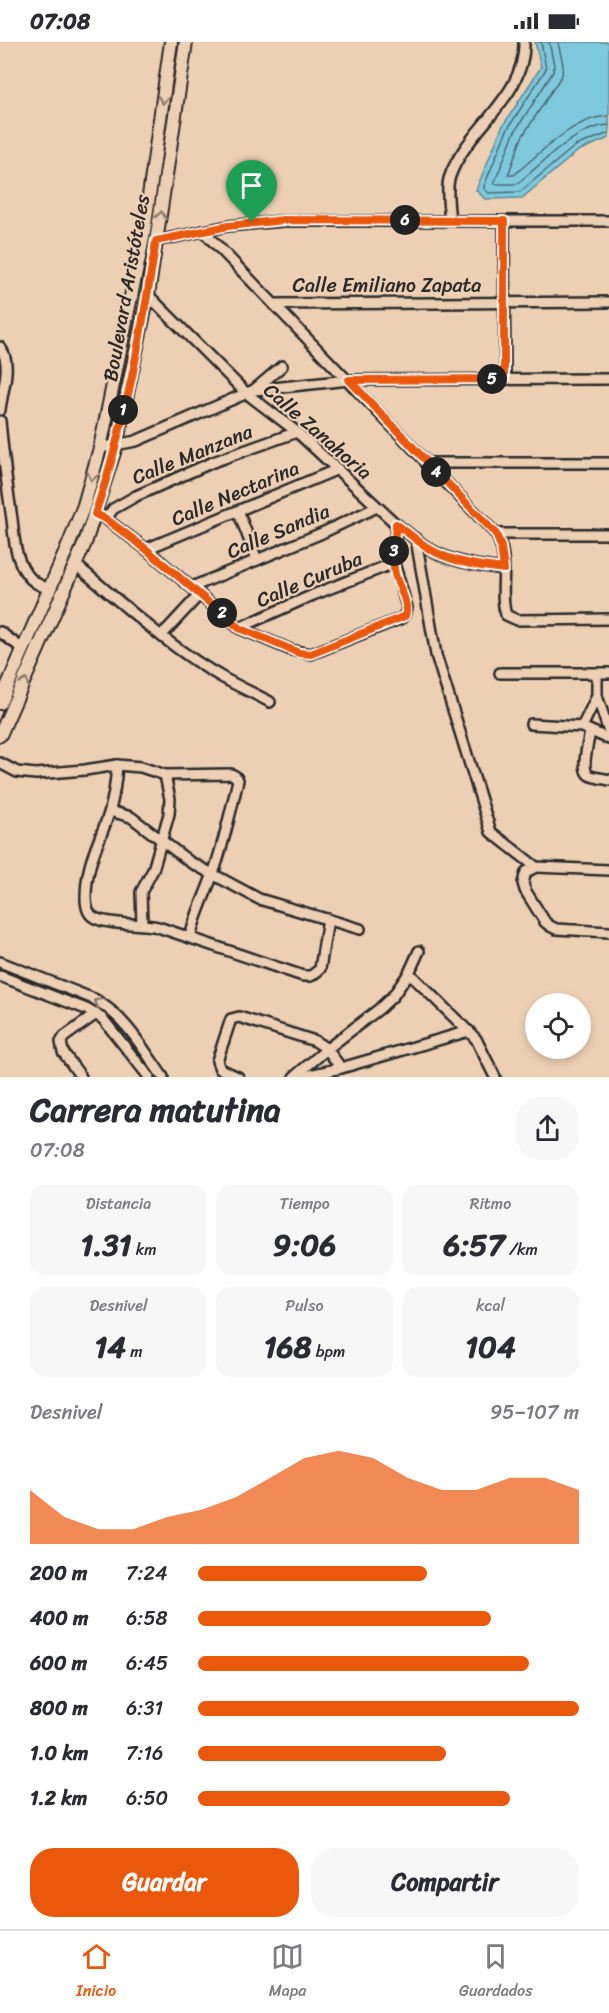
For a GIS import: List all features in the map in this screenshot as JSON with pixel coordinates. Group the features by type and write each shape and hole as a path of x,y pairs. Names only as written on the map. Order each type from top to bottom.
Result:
{"street":[{"name":"Boulevard Aristóteles","path":"0,703 69,544 84,505 100,448 143,238 171,42"},
{"name":"Boulevard Aristóteles","path":"0,735 75,565 101,516 148,295 186,42"},
{"path":"450,221 448,181 457,161 516,82 522,65 524,42"},
{"path":"156,241 252,222 284,220 609,221"},
{"path":"504,221 504,379"},
{"path":"203,231 496,534 501,547 504,569 504,610 510,618 517,620 609,619"},
{"name":"Calle Zanahoria","path":"148,295 250,392 338,469 396,524 433,551 447,558 504,569"},
{"name":"Calle Emiliano Zapata","path":"274,304 609,302"},
{"path":"0,347 5,355 6,364 0,410"},
{"path":"100,448 136,441 250,392 282,366"},
{"path":"250,392 349,380 609,379"},
{"path":"0,421 4,494 16,546 25,572 33,582 48,589"},
{"name":"Calle Manzana","path":"101,516 136,496 213,462 297,432"},
{"path":"426,463 609,463"},
{"name":"Calle Nectarina","path":"146,549 338,469"},
{"name":"Calle Sandia","path":"192,587 377,507"},
{"path":"238,511 257,560"},
{"path":"101,516 146,549 239,628 291,650 311,654 402,618 406,613 407,608 395,572 396,524"},
{"path":"496,534 609,534"},
{"path":"416,538 436,655 491,832 536,867"},
{"name":"Calle Curuba","path":"239,628 394,563"},
{"path":"75,565 162,635 225,679 270,702"},
{"path":"162,635 200,594"},
{"path":"0,632 23,650"},
{"path":"500,673 609,673"},
{"path":"597,673 597,696 586,729 584,766 585,772 590,776 609,780"},
{"path":"597,696 609,732"},
{"path":"531,724 586,729 609,739"},
{"path":"0,763 17,772 36,774 117,765 141,767 165,775 231,774 235,776 237,780 231,810 213,873 194,920 190,938"},
{"path":"117,765 110,811 88,869 86,885 88,912 93,917 142,924 303,976 311,976 320,969 328,919"},
{"path":"142,924 141,892 153,870 169,814 170,799 165,775"},
{"path":"110,811 131,817 190,862 259,899 360,929"},
{"path":"609,870 536,867 526,872 523,883 545,922 556,929 609,932"},
{"path":"294,1077 393,996 409,973 419,951"},
{"path":"0,962 94,999 111,1010 127,1026 163,1077"},
{"path":"409,973 469,1031 482,1048 495,1077"},
{"path":"0,976 96,1014 116,1033 149,1077"},
{"path":"81,1077 63,1052 61,1042 64,1037 96,1014"},
{"path":"238,1077 220,1069 217,1061 231,1019 235,1017 306,1037 327,1049 340,1068"},
{"path":"116,1033 127,1026"},
{"path":"301,1077 469,1031"}],"water":[{"path":"535,42 609,42 609,138 578,151 522,198 485,199 476,190 502,127 541,67"}],"route":[{"path":"284,220 504,221 504,379 349,380 496,534 501,547 504,569 447,558 433,551 396,524 394,563 407,608 405,616 311,654 299,653 239,628 146,549 106,519 95,514 116,446 148,295 156,241 252,222 284,220"}]}
